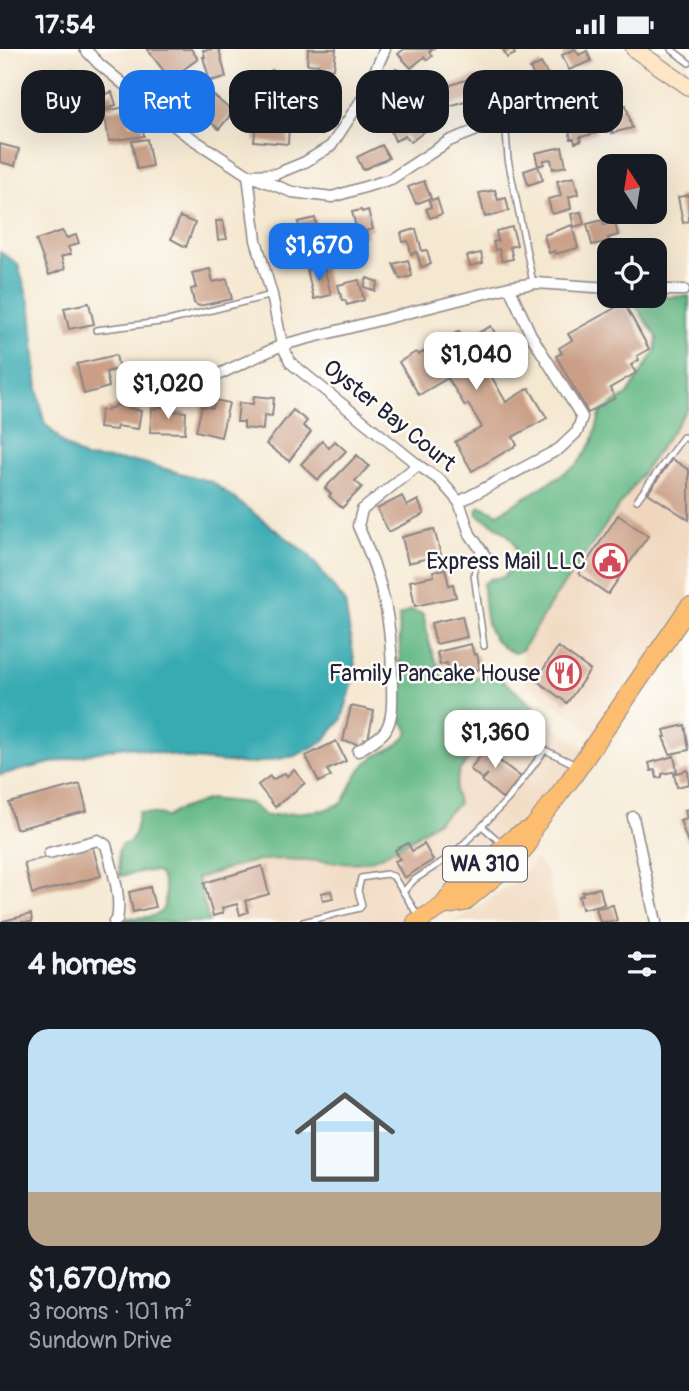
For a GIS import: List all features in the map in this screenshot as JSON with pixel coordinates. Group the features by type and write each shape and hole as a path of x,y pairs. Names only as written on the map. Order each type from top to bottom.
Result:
{"main road":[{"name":"WA 310","path":"419,921 443,906 464,902 494,878 527,845 533,828 580,766 689,607"},
{"name":"WA 310","path":"443,906 456,888 515,837 533,828"}],"street":[{"path":"85,49 99,64 181,132 248,175 292,192 332,197 391,179 449,141 469,133"},
{"path":"248,175 276,174 305,162 331,146 364,96 385,49"},
{"path":"634,49 689,87"},
{"path":"248,175 256,240 272,295 282,345"},
{"path":"151,393 213,377 282,345 509,287 533,283 597,287"},
{"path":"459,502 559,449 577,432 582,417 531,335 509,287"},
{"path":"667,290 687,290"},
{"name":"Oyster Bay Court","path":"282,345 291,363 441,481 459,502 470,534 483,552"},
{"path":"358,751 384,731 392,709 392,638 386,602 373,560 358,526 362,510 418,465"},
{"path":"633,817 656,922"},
{"path":"49,853 98,840 106,845 119,912 114,922"}],"lane":[{"path":"671,49 689,63"},
{"path":"506,133 508,159 533,283"},
{"path":"96,330 168,321 272,295"},
{"path":"637,500 686,439 689,428"},
{"path":"483,552 474,575 484,646"},
{"path":"403,892 414,880 451,856 482,826 509,798 545,750 580,766"},
{"path":"482,826 504,847"},
{"path":"303,922 360,908 362,905 358,891 361,878 386,874 393,876 419,921"}],"shaded area":[{"path":"689,407 689,601 597,735 524,682 522,650 553,600"},
{"path":"517,702 589,750 555,795 442,905 407,922 209,922 197,878 261,860 291,858 455,791 459,771"},
{"path":"536,860 547,873 558,922 454,922 511,885"},
{"path":"32,906 35,922 0,922 0,913"}],"green space":[{"path":"689,296 689,407 553,600 522,650 514,653 504,648 491,634 483,584 490,579 504,577 516,554 515,546 505,533 477,514 478,508 481,506 498,514 577,465 592,443 601,412 628,394 655,351 657,337 637,308 667,308 667,297"},
{"path":"411,610 423,614 434,658 452,684 487,674 501,679 539,711 539,716 534,719 517,714 498,725 459,771 455,791 458,804 426,829 385,854 362,862 277,859 239,865 197,878 209,922 126,922 127,918 155,915 163,908 165,901 164,883 157,872 146,871 120,876 118,852 121,845 130,842 139,812 163,815 166,818 175,811 209,799 249,803 266,816 324,810 343,803 361,768 404,738 409,731 396,713 400,654 399,616"}],"water":[{"path":"0,252 18,264 31,309 38,390 44,422 64,444 85,458 140,462 212,482 308,554 345,603 356,672 342,719 323,742 295,756 249,764 190,759 124,746 0,775"}],"building":[{"path":"147,49 191,49 198,59 183,70 163,70"},
{"path":"219,49 226,77 215,80 215,70 207,70 203,50"},
{"path":"308,49 336,49 334,69 319,70 319,65 307,64"},
{"path":"404,49 433,49 429,52 432,56 427,60 424,57 411,68 398,54"},
{"path":"503,49 512,49 515,54 507,58"},
{"path":"575,49 579,55 587,51 591,61 569,70 562,55"},
{"path":"541,63 545,70 531,70"},
{"path":"463,81 463,102 449,106 449,86"},
{"path":"112,92 116,105 105,108 105,94"},
{"path":"215,97 229,109 229,117 219,129 215,126"},
{"path":"626,105 632,128 623,130 623,106"},
{"path":"119,108 119,133 144,133 144,136 109,141 105,111"},
{"path":"255,133 289,133 288,144 254,141"},
{"path":"392,133 422,133 411,142 405,136 395,141"},
{"path":"570,133 597,133 580,137 581,141 575,143 574,139 571,139"},
{"path":"147,139 152,166 137,169 132,141"},
{"path":"0,144 19,149 15,166 0,162"},
{"path":"382,145 389,158 363,170 357,157"},
{"path":"562,147 566,166 553,169 551,159 544,160 544,164 538,166 535,153"},
{"path":"538,166 543,180 528,185 524,171"},
{"path":"574,177 578,194 569,197 571,209 552,214 548,199 561,196 557,181"},
{"path":"424,181 431,198 416,204 408,187"},
{"path":"495,190 498,200 506,198 509,211 485,217 479,193"},
{"path":"689,195 689,221 683,223 678,197"},
{"path":"437,198 442,214 430,218 426,209 431,207 429,201"},
{"path":"368,210 373,229 366,231 367,236 359,238 352,212"},
{"path":"581,212 584,224 574,227 571,214"},
{"path":"180,217 195,223 186,247 171,239"},
{"path":"315,218 321,246 305,250 302,240 295,242 292,230 299,228 298,222"},
{"path":"216,221 223,221 227,239 218,240"},
{"path":"597,222 597,224 604,225 615,224 618,235 597,238 597,244 592,245 587,224"},
{"path":"572,225 578,248 549,253 544,235"},
{"path":"512,227 517,245 510,247 513,259 502,261 499,249 495,250 493,242 498,241 496,231"},
{"path":"416,229 422,251 427,250 431,264 421,267 417,252 411,254 408,241 403,242 401,233"},
{"path":"62,231 67,238 76,235 79,243 68,247 71,254 61,257 65,269 49,275 36,240"},
{"path":"481,253 483,263 470,266 467,256"},
{"path":"408,260 412,276 400,279 393,264"},
{"path":"324,266 331,295 314,299 307,270"},
{"path":"210,269 213,282 227,279 232,299 199,306 194,303 191,289 196,288 192,273"},
{"path":"367,278 378,282 375,291 364,287"},
{"path":"359,280 364,300 347,305 345,300 342,300 338,285"},
{"path":"89,303 94,324 69,329 64,308"},
{"path":"615,308 627,308 649,349 637,356 639,360 631,365 636,373 610,388 615,398 588,413 556,356 562,353 559,348 572,340 568,334"},
{"path":"491,326 507,354 486,367 506,402 529,388 547,418 513,437 517,445 472,471 455,442 482,427 468,404 465,406 448,378 419,395 399,362 416,352 418,355 459,331 465,340"},
{"path":"116,355 119,369 106,372 109,387 84,394 77,364"},
{"path":"254,396 274,398 272,416 264,415 263,430 244,428 244,422 237,422 239,403 253,404"},
{"path":"215,400 229,403 221,437 196,431 202,406 213,408"},
{"path":"117,405 141,411 138,429 117,426 116,430 99,428 101,410 108,411 108,408"},
{"path":"171,407 171,411 186,412 185,433 150,432 152,409"},
{"path":"293,410 307,421 303,426 311,432 289,461 266,444"},
{"path":"322,441 329,448 335,441 346,451 318,480 301,464"},
{"path":"357,455 369,466 355,481 362,487 342,508 329,496 331,494 325,488"},
{"path":"672,459 689,470 689,520 648,493"},
{"path":"402,496 407,506 418,500 424,514 389,532 377,509"},
{"path":"618,515 648,536 608,594 579,574"},
{"path":"434,529 441,555 408,563 402,537"},
{"path":"445,569 449,585 453,584 456,597 415,606 410,581 434,576 433,571"},
{"path":"462,616 467,637 436,644 431,623"},
{"path":"471,644 474,655 477,654 480,669 450,676 447,663 440,665 437,652"},
{"path":"558,647 590,670 567,703 536,680"},
{"path":"351,706 374,711 368,739 364,739 363,745 343,741"},
{"path":"685,725 689,750 670,754 663,737 666,737 664,730"},
{"path":"490,738 504,749 497,759 521,777 503,799 482,781 488,774 482,779 470,769 485,750 483,748"},
{"path":"336,741 346,761 327,770 331,776 319,782 306,756"},
{"path":"674,756 677,771 662,774 662,777 657,778 649,763"},
{"path":"294,770 305,783 275,807 258,785 270,776 272,780 285,773 287,776"},
{"path":"688,770 689,784 677,787 674,774"},
{"path":"80,784 87,811 16,829 9,803"},
{"path":"689,809 688,843 680,820 687,818 685,810"},
{"path":"408,843 412,851 424,844 433,860 404,878 395,861 400,859 395,850"},
{"path":"92,845 101,876 32,894 24,863"},
{"path":"262,866 269,894 245,901 248,912 240,915 237,904 222,908 223,913 213,916 204,883"},
{"path":"150,887 155,907 133,912 129,892"},
{"path":"600,888 604,904 582,909 579,896 583,895 582,892"},
{"path":"331,891 333,898 323,900 321,893"},
{"path":"613,905 617,921 600,922 596,908"},
{"path":"31,914 32,922 3,922 3,921"}],"place":[{"name":"Express Mail LLC","path":"610,561"},
{"name":"Family Pancake House","path":"564,673"}]}
